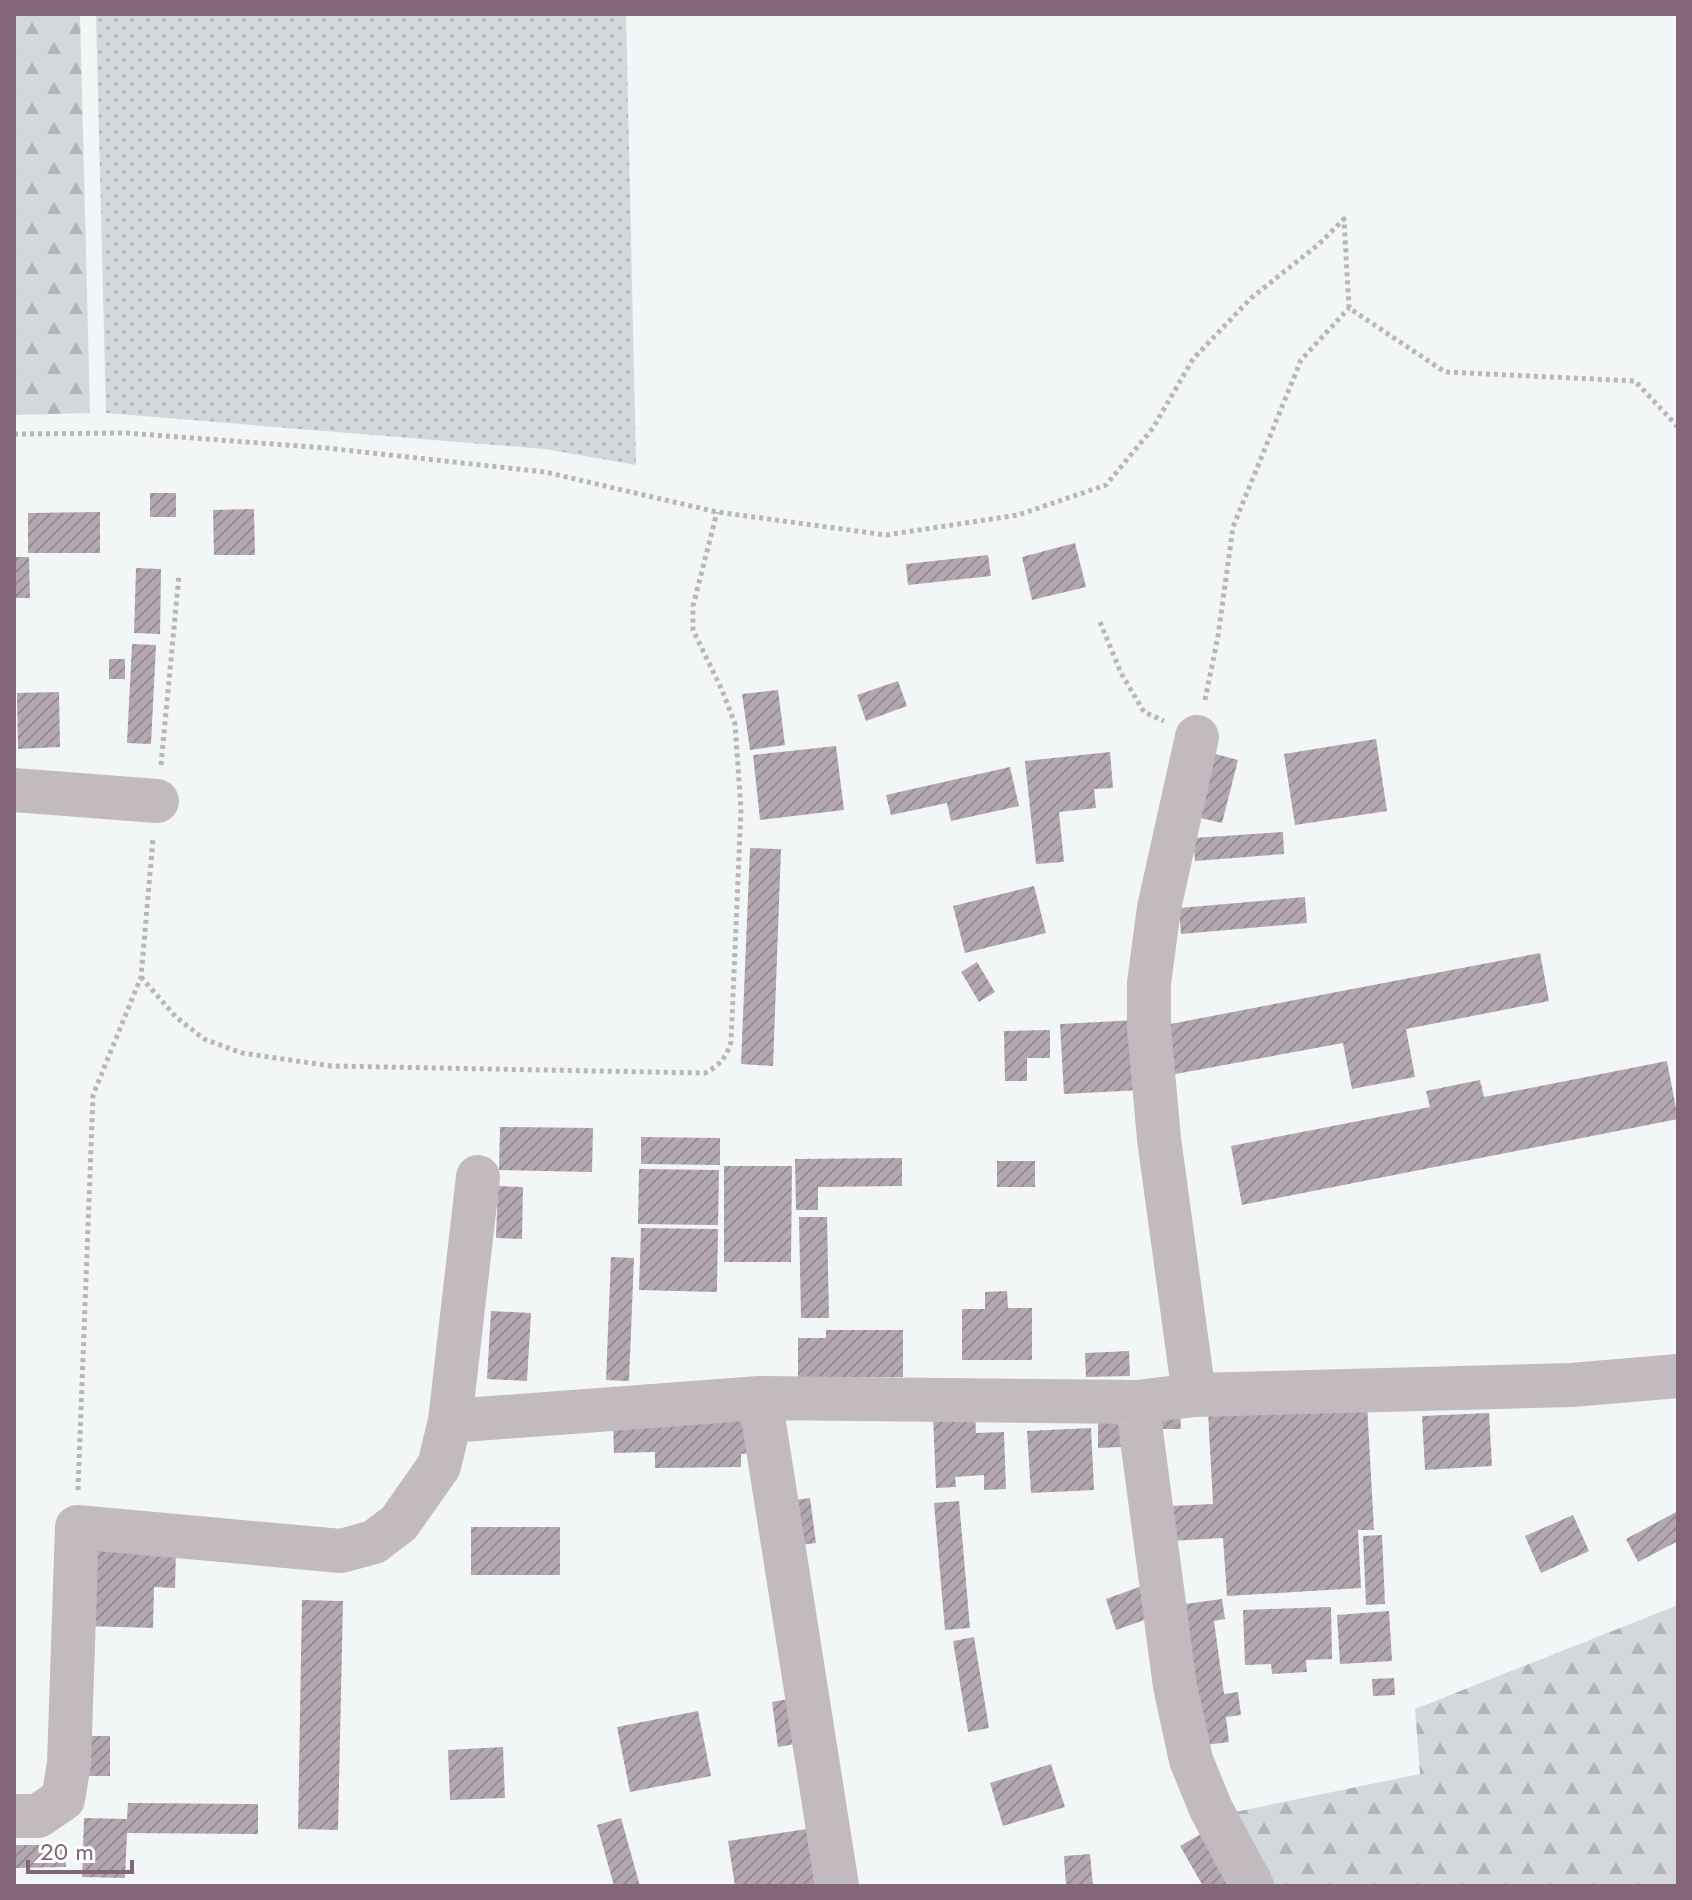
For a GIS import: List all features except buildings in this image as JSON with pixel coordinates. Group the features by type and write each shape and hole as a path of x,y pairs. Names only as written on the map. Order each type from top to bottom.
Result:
{"lane":[{"path":"1194,1395 1159,1139 1149,1028 1149,983 1159,908 1197,737"},
{"path":"14,790 157,801"},
{"path":"14,1816 38,1816 63,1799 69,1764 77,1527 341,1551 374,1542 399,1523 420,1496 439,1466 450,1421 478,1177"},
{"path":"450,1421 760,1398 1137,1402 1194,1395 1571,1385 1678,1376"},
{"path":"760,1398 837,1886"},
{"path":"1137,1402 1175,1686 1191,1760 1211,1809 1252,1886"}],"path":[{"path":"14,434 126,433 326,448 545,472 717,512 886,535 1018,515 1106,485 1153,428 1193,359 1251,298 1319,244 1344,219 1349,308 1301,360 1233,527 1218,636 1197,737 1144,712 1121,673 1100,622"},
{"path":"1349,308 1445,372 1635,381 1678,427"},
{"path":"141,977 176,1017 204,1039 242,1053 331,1066 705,1073 719,1066 731,1042 741,809 735,724 693,630 693,606 717,512"},
{"path":"77,1527 93,1095 141,977 179,575"}],"green space":[{"path":"14,14 80,14 90,413 14,415"},
{"path":"96,14 626,14 636,465 545,449 106,413"},
{"path":"1678,1605 1678,1886 1269,1886 1230,1813 1420,1774 1415,1709"}]}
